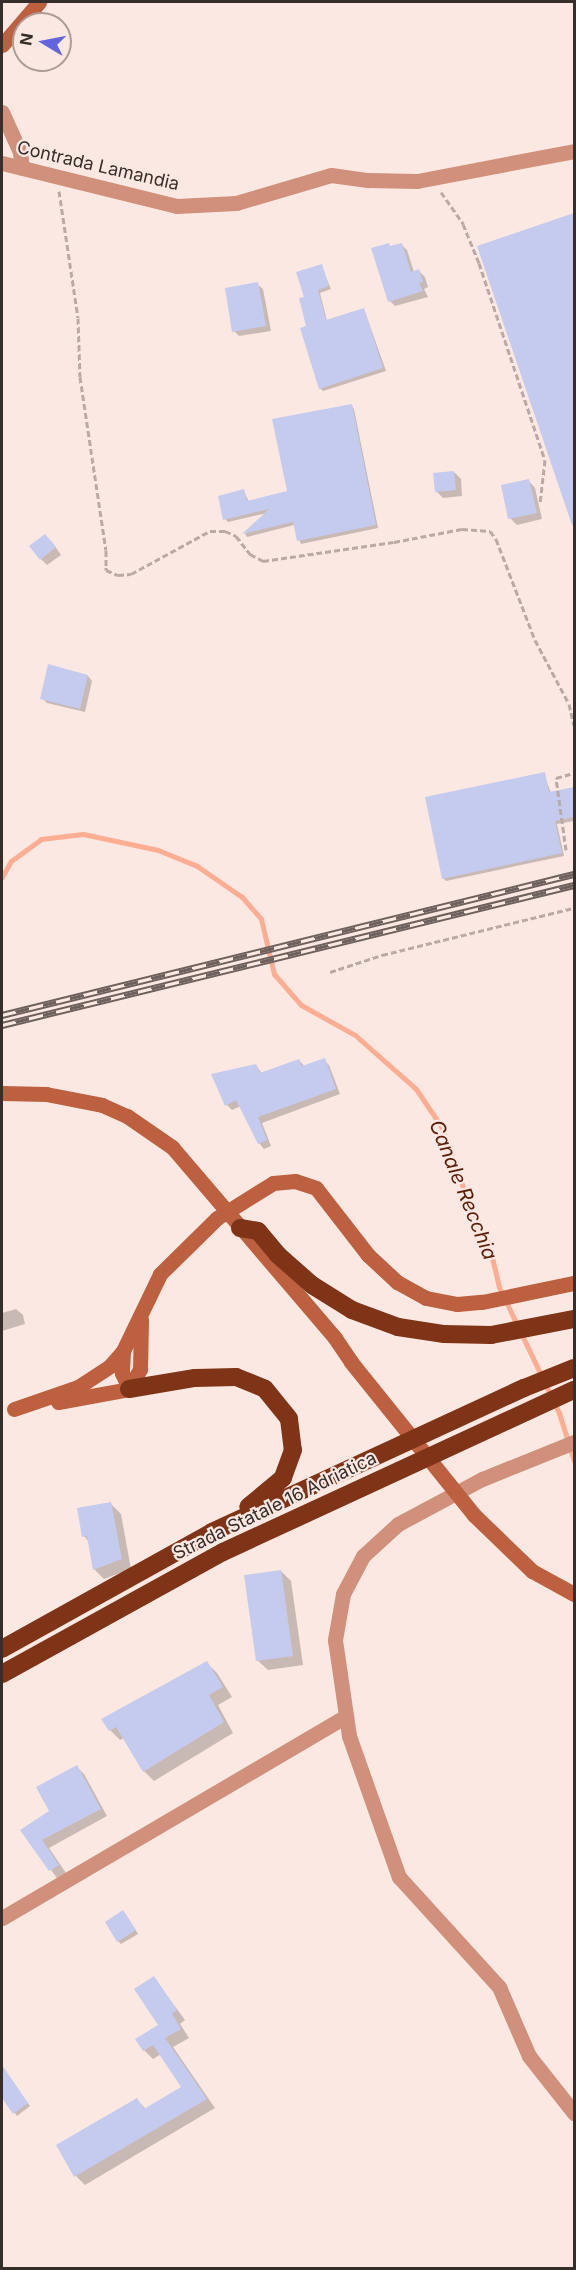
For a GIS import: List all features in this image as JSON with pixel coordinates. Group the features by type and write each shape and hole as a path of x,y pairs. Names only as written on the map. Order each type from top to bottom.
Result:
{"highway":[{"path":"240,1228 258,1231 278,1255 312,1285 352,1310 398,1327 444,1334 491,1335 574,1318"},
{"name":"Strada Statale 16 Adriatica","path":"2,1649 212,1532 524,1388 569,1370"},
{"path":"129,1389 195,1378 236,1377 265,1389 289,1419 293,1450 283,1478 212,1532"},
{"name":"Strada Statale 16 Adriatica","path":"2,1674 223,1552 533,1407 572,1391"}],"main road":[{"path":"2,45 39,2"},
{"path":"2,1093 46,1094 102,1105 127,1116 172,1147 335,1338 351,1362 474,1515 532,1571 574,1594"},
{"path":"8,1410 78,1387 110,1366 123,1351 160,1274 217,1218 273,1183 295,1181 316,1188 368,1255 397,1282 426,1298 457,1304 482,1302 574,1283"},
{"path":"129,1389 140,1370 141,1316"},
{"path":"123,1351 122,1373 129,1389"},
{"path":"8,1410 129,1389"}],"street":[{"path":"2,112 20,152 22,168"},
{"name":"Contrada Lamandia","path":"2,163 177,206 236,203 331,175 368,180 417,182 574,151"},
{"path":"574,1442 482,1479 398,1524 363,1556 343,1594 335,1640 349,1737 399,1877 499,1987 529,2056 574,2113"},
{"path":"2,1918 346,1716"}],"path":[{"path":"63,178 59,195 78,318 80,377 106,550 106,570 118,575 131,574 210,531 225,531 236,536 250,554 263,561 393,542 462,529 490,531 496,539 535,640 569,704 574,725"},
{"path":"431,178 463,224 482,273 544,460 540,504"},
{"path":"566,850 556,778 574,773"},
{"path":"330,972 382,955 574,908"}],"building":[{"path":"574,213 574,525 572,525 477,246"},
{"path":"389,243 390,246 402,243 411,272 419,269 423,282 419,283 423,291 388,302 371,248"},
{"path":"322,264 329,286 318,290 326,320 364,308 383,368 319,389 300,328 306,326 299,298 304,297 296,272"},
{"path":"258,282 266,326 232,332 225,288"},
{"path":"352,404 376,525 297,541 293,522 242,534 269,509 223,520 218,496 244,489 247,501 287,491 272,419"},
{"path":"454,471 456,490 435,492 433,473"},
{"path":"529,479 537,513 508,519 501,485"},
{"path":"45,534 56,547 40,560 29,546"},
{"path":"48,664 88,675 80,709 40,699"},
{"path":"545,772 549,792 574,787 574,817 555,821 562,853 442,879 425,797"},
{"path":"325,1058 336,1089 258,1117 267,1140 258,1144 236,1100 225,1106 211,1074 256,1064 260,1073 299,1059 302,1066"},
{"path":"111,1502 122,1559 93,1570 87,1536 82,1537 77,1508"},
{"path":"281,1570 293,1656 256,1661 244,1575"},
{"path":"207,1661 223,1687 209,1695 224,1722 143,1772 116,1727 109,1731 101,1719"},
{"path":"77,1765 101,1809 42,1840 59,1865 49,1871 20,1830 49,1811 36,1787"},
{"path":"123,1910 136,1930 117,1942 105,1922"},
{"path":"154,1976 177,2010 172,2014 181,2029 165,2038 207,2099 74,2177 56,2145 137,2098 144,2109 181,2087 153,2045 143,2051 135,2039 158,2025 134,1989"},
{"path":"2,2065 28,2103 13,2114 2,2098"}],"waterway":[{"name":"Canale Recchia","path":"2,877 11,861 41,839 83,834 158,850 197,866 242,897 261,919 274,974 301,1005 355,1035 416,1089 441,1126 466,1196 489,1245 499,1287 559,1413 574,1461"}],"railway":[{"path":"2,1015 574,874"},
{"path":"2,1025 574,885"}]}
